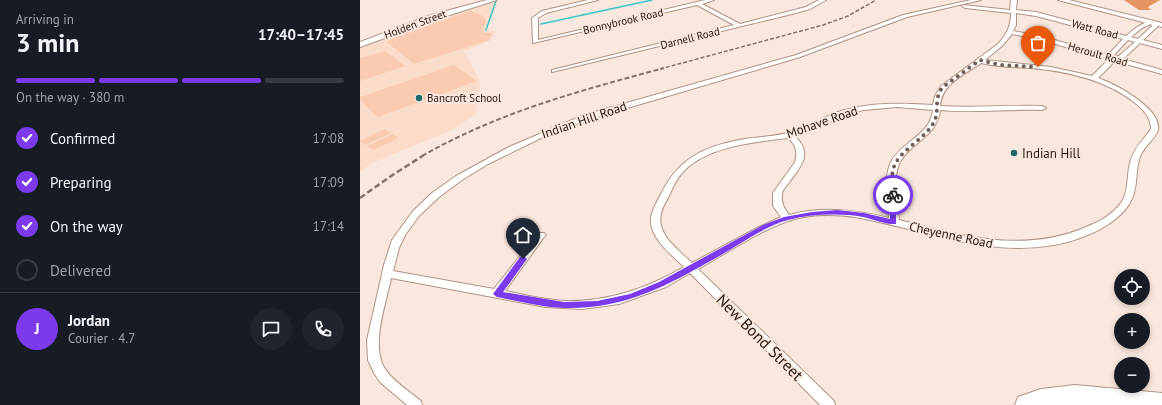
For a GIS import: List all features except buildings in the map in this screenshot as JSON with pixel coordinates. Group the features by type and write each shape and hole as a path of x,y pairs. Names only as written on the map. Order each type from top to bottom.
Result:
{"highway":[{"path":"1026,405 1038,400 1068,396 1110,398 1162,404"},
{"path":"1068,396 1103,405"}],"main road":[{"name":"Holden Street","path":"360,45 434,16 494,0"},
{"path":"1061,0 1162,25"}],"street":[{"name":"Bonnybrook Road","path":"595,0 538,15 535,18 534,42 712,0"},
{"path":"692,0 740,26"},
{"name":"Darnell Road","path":"554,71 740,26 800,10 823,0"},
{"name":"Indian Hill Road","path":"416,405 383,377 376,367 374,357 374,332 392,252 401,233 423,206 451,184 477,168 533,139 598,114 798,56 897,19 978,0"},
{"path":"894,222 892,182 896,162 932,126 936,118 936,107 939,92 943,87 1000,46 1010,32 1013,23 1014,0"},
{"name":"Watt Road","path":"956,4 1046,16 1162,47"},
{"path":"1093,79 1114,58 1121,58 1155,26 1152,22 1144,24 1128,38 1111,55 1114,58"},
{"name":"Heroult Road","path":"1010,32 1038,37 1162,72"},
{"name":"Cheyenne Road","path":"388,274 564,305 597,304 615,301 646,291 691,269 766,227 786,218 837,212 864,215 966,241 1000,246 1034,245 1048,244 1073,236 1104,222 1125,204 1131,191 1132,170 1137,153 1157,135 1153,119 1140,104 1119,90 1093,79 1055,70 1000,65 980,60"},
{"name":"Mohave Road","path":"691,269 662,239 655,224 656,214 674,177 692,160 715,149 736,143 790,135 837,115 856,110 890,106 936,107 967,110 1015,107 1042,108"},
{"path":"786,218 778,206 777,193 799,162 801,156 800,145 790,135"},
{"path":"497,294 541,235"},
{"name":"New Bond Street","path":"691,269 829,405"}],"shaded area":[{"path":"1124,0 1160,0 1148,7 1151,10 1139,10"},
{"name":"Bancroft School","path":"498,1 486,31 496,31 490,41 464,51 480,82 476,114 454,129 370,164 360,172 360,49 449,14"},
{"path":"471,11 483,16 486,21 482,30 484,33 493,33 489,40 414,64 387,42 394,36"},
{"path":"385,51 405,66 360,81 360,58"},
{"path":"454,65 477,81 378,117 360,100 360,97"},
{"path":"385,129 391,133 365,145 360,141"},
{"path":"393,134 399,138 373,150 367,146"}],"waterway":[{"path":"541,24 652,0"},
{"path":"486,30 496,1"}],"railway":[{"path":"660,69 823,25 848,16 876,0"},
{"path":"422,156 480,127 540,104 570,94 664,68"},
{"path":"360,198 424,155"}],"way so far":[{"path":"893,195 893,171 896,162 932,126 936,118 936,99 943,87 980,60 1000,65 1038,67"}],"place":[{"name":"Bancroft School","path":"419,98"},
{"name":"Indian Hill","path":"1014,153"}],"route":[{"path":"523,259 497,294 564,305 597,304 615,301 662,284 766,227 786,218 825,212 837,212 864,215 894,222 893,195"}]}
